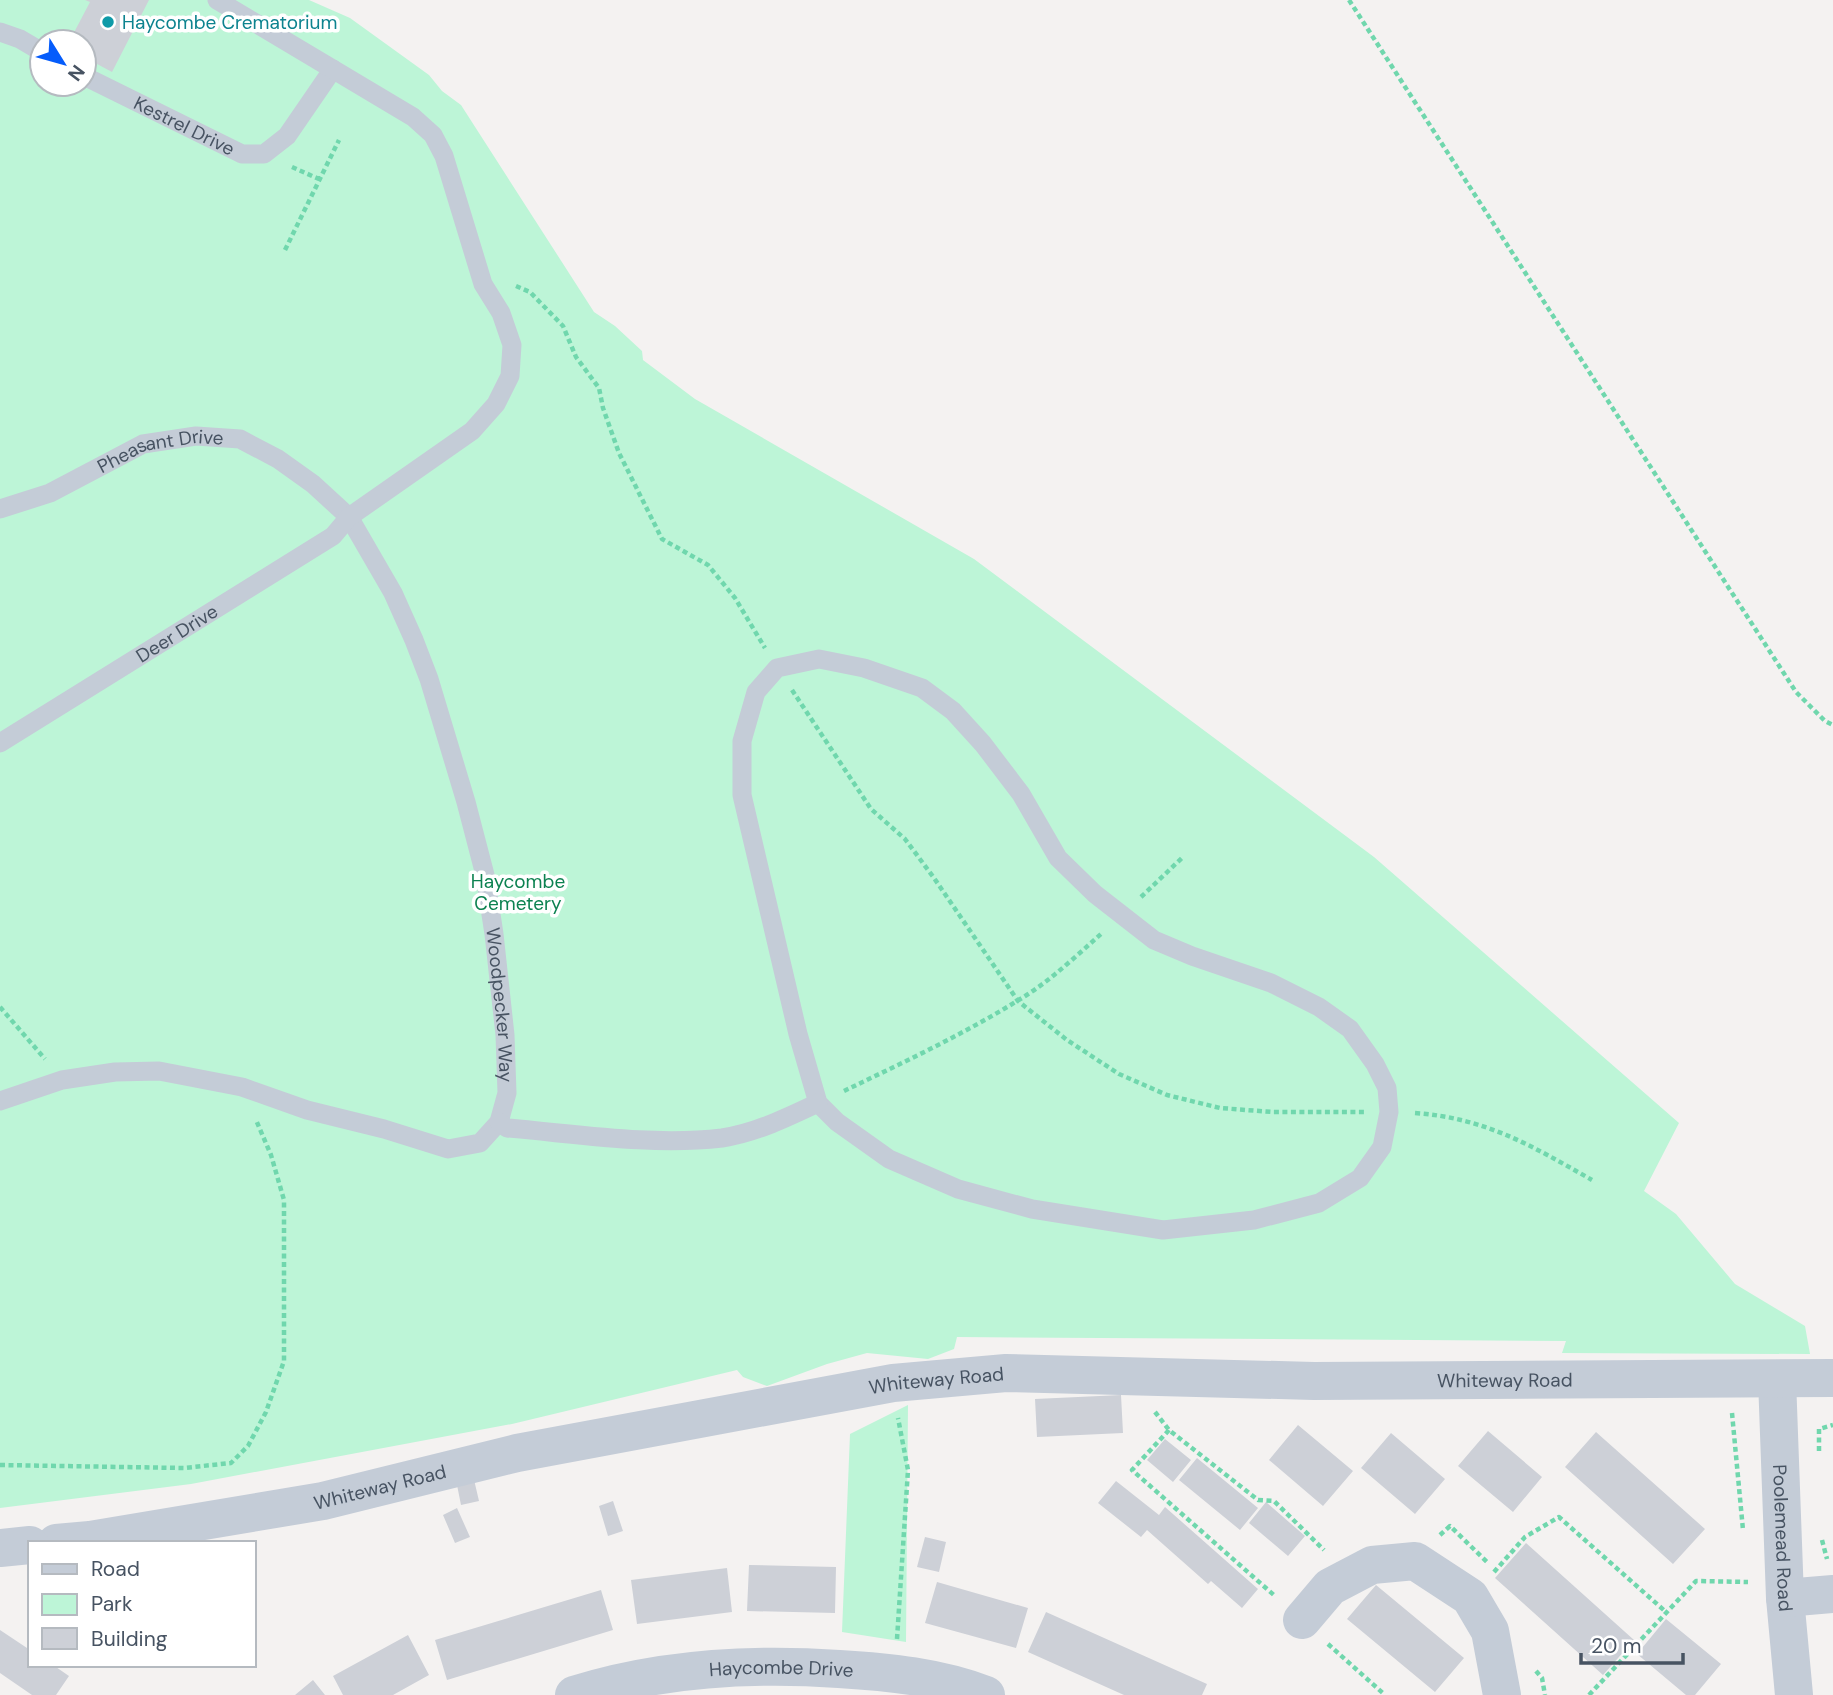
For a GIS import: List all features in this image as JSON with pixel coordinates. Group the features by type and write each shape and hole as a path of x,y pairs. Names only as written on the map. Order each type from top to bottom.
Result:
{"street":[{"name":"Whiteway Road","path":"79,1541 323,1502 517,1453 892,1383 1006,1373 1314,1381 1833,1378"},
{"name":"Poolemead Road","path":"1777,1379 1785,1598 1794,1695"},
{"path":"0,1548 28,1545"},
{"path":"1302,1620 1330,1587 1372,1566 1415,1561 1470,1597 1490,1631 1502,1695"},
{"path":"1785,1598 1831,1582"},
{"name":"Haycombe Drive","path":"574,1695 687,1671 779,1665 895,1672 986,1695"}],"lane":[{"name":"Deer Drive","path":"0,743 333,536 349,516 472,430 496,404 510,376 512,345 500,313 483,284 444,156 433,135 413,117 217,0"},
{"path":"0,32 28,44"},
{"name":"Kestrel Drive","path":"98,83 242,154 264,155 288,136 333,69"},
{"name":"Pheasant Drive","path":"0,509 50,493 143,444 196,436 240,439 278,459 313,484 349,516"},
{"name":"Woodpecker Way","path":"349,516 393,593 429,679 485,875 505,1035 507,1094 499,1122"},
{"path":"819,659 864,668 922,688 953,711 984,744 1021,794 1058,858 1095,894 1154,940 1271,983 1319,1007 1350,1029 1375,1064 1387,1088 1389,1112 1382,1147 1360,1178 1318,1203 1254,1220 1163,1230 1032,1209 958,1189 889,1159 837,1122 818,1103 798,1034 742,794 742,741 755,692 777,668 819,659"},
{"path":"0,1101 62,1080 115,1072 159,1071 242,1087 307,1110 384,1129 448,1149 480,1143 499,1122 507,1128 676,1140 734,1135 765,1126 818,1103"}],"path":[{"path":"1349,0 1796,692 1825,721 1833,725"},
{"path":"285,250 339,140"},
{"path":"511,280 516,286 530,292 563,326 576,357 599,388 603,408 620,453 662,539 708,565 735,598 777,668 871,809 905,839 1018,1001 1067,1040 1119,1074 1167,1095 1220,1108 1246,1110 1389,1112 1451,1116 1495,1129 1592,1180"},
{"path":"818,1103 902,1063 1018,1001 1045,982 1122,915 1184,856"},
{"path":"0,1007 62,1080"},
{"path":"0,1465 184,1468 231,1463 248,1446 266,1412 284,1361 284,1200 271,1155 242,1087"},
{"path":"1147,1377 1155,1412 1169,1430 1258,1500 1274,1502 1331,1557"},
{"path":"892,1383 908,1470 895,1672"},
{"path":"1819,1454 1819,1429 1833,1425"},
{"path":"1169,1430 1132,1470 1385,1695"},
{"path":"1496,1570 1525,1537 1559,1517 1666,1612"},
{"path":"1819,1530 1831,1582"},
{"path":"1589,1695 1696,1581 1748,1581"}],"green space":[{"name":"Haycombe Cemetery","path":"0,0 309,0 350,18 429,75 442,91 461,105 594,312 615,326 642,351 643,360 695,399 974,559 1374,857 1679,1123 1644,1191 1676,1214 1735,1284 1805,1326 1810,1354 1562,1353 1566,1341 957,1337 954,1349 928,1359 867,1353 767,1386 743,1377 737,1370 512,1424 191,1484 0,1508"},
{"path":"908,1405 906,1642 842,1632 850,1434"}],"building":[{"name":"Haycombe Crematorium","path":"85,0 149,0 112,72 98,64 98,28 76,28 90,2"},
{"path":"1121,1395 1123,1433 1037,1437 1035,1399"},
{"path":"1298,1425 1353,1471 1323,1506 1269,1460"},
{"path":"1488,1431 1542,1477 1513,1512 1458,1466"},
{"path":"1596,1432 1705,1529 1673,1564 1565,1467"},
{"path":"1391,1433 1445,1479 1415,1514 1361,1468"},
{"path":"1165,1439 1191,1460 1173,1482 1147,1460"},
{"path":"1197,1458 1258,1508 1240,1530 1179,1480"},
{"path":"472,1471 479,1501 461,1505 455,1475"},
{"path":"1116,1481 1159,1515 1165,1507 1258,1589 1242,1608 1211,1581 1208,1584 1147,1530 1141,1537 1098,1503"},
{"path":"613,1501 623,1531 608,1536 599,1506"},
{"path":"1266,1502 1305,1536 1288,1556 1249,1523"},
{"path":"457,1508 470,1537 455,1543 443,1515"},
{"path":"925,1537 946,1542 939,1572 917,1567"},
{"path":"1526,1543 1634,1640 1603,1675 1495,1578"},
{"path":"749,1565 836,1567 835,1613 747,1611"},
{"path":"727,1568 732,1612 637,1624 631,1580"},
{"path":"937,1582 1028,1608 1016,1648 925,1623"},
{"path":"1376,1585 1464,1658 1435,1692 1347,1619"},
{"path":"601,1590 613,1630 447,1680 435,1640"},
{"path":"1046,1612 1207,1684 1202,1695 1124,1695 1028,1652"},
{"path":"1666,1619 1721,1664 1695,1695 1686,1695 1637,1654"},
{"path":"0,1630 28,1649 28,1667 56,1667 69,1676 56,1695 32,1695 0,1673"},
{"path":"408,1635 429,1675 393,1695 343,1695 333,1676"},
{"path":"313,1680 325,1695 295,1695"}],"place":[{"name":"Haycombe Crematorium","path":"108,22"}]}
